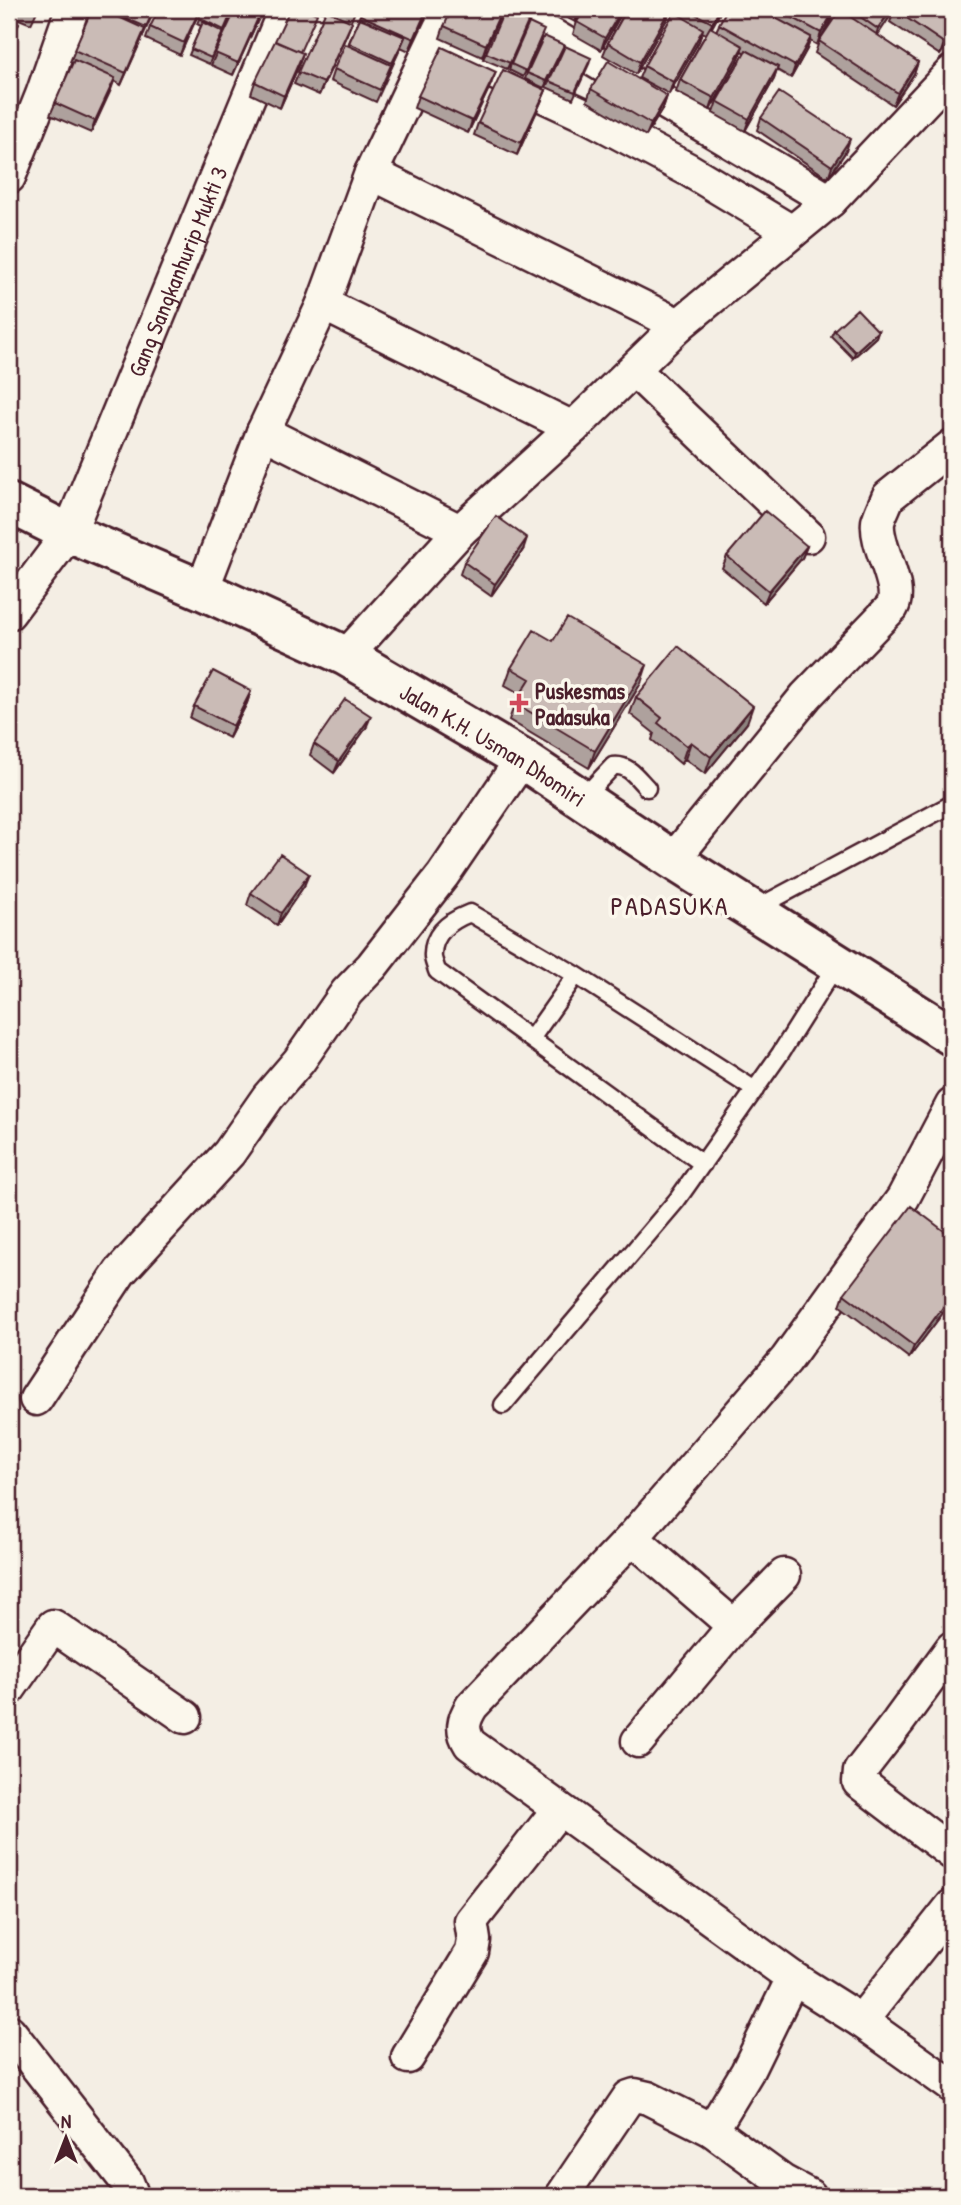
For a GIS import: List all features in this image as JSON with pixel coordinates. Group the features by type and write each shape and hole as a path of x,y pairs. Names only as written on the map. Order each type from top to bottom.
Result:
{"main road":[{"name":"Jalan K.H. Usman Dhomiri","path":"9,503 69,533 346,656 522,759 673,860 952,1036"}],"street":[{"path":"9,177 42,95 72,9"},
{"name":"Gang Sangkanhurip Mukti 3","path":"9,613 69,533 285,9"},
{"path":"202,590 262,432 323,304 371,173 449,9"},
{"path":"508,9 830,201"},
{"path":"431,44 589,117 689,170 792,232"},
{"path":"346,656 460,531 680,325 830,201 952,72"},
{"path":"371,173 680,325"},
{"path":"323,304 573,428"},
{"path":"634,370 808,536"},
{"path":"262,432 460,531"},
{"path":"673,860 806,696 892,607 896,597 878,523 883,509 888,497 952,446"},
{"path":"36,1399 120,1272 229,1153 347,992 372,966 443,875 522,759"},
{"path":"952,1105 903,1198 786,1360 632,1538 482,1696 466,1717 463,1727 470,1744 793,1978 861,2021 952,2086"},
{"path":"632,1538 734,1626"},
{"path":"638,1741 734,1626 784,1575"},
{"path":"9,1689 53,1626 185,1717"},
{"path":"952,1648 858,1777 859,1782 952,1853"},
{"path":"408,2057 472,1952 471,1921 559,1809"},
{"path":"861,2021 952,1906"},
{"path":"712,2130 747,2072 793,1978"},
{"path":"9,2031 127,2182 130,2196"},
{"path":"562,2196 629,2097 635,2095 648,2098 712,2130 777,2188 810,2196"}],"lane":[{"path":"582,799 614,766 628,768 647,788"},
{"path":"753,910 952,804"},
{"path":"703,1164 438,971 432,955 438,935 453,920 470,913 576,975 755,1090"},
{"path":"503,1405 653,1229 703,1164 755,1090 838,962"},
{"path":"531,1039 576,975"}],"building":[{"path":"92,9 101,9 145,29 126,73 74,50"},
{"path":"105,9 154,9 146,27"},
{"path":"159,9 200,9 184,43 150,27"},
{"path":"203,9 219,9 231,14 224,30 199,18"},
{"path":"236,9 262,9 238,63 215,53"},
{"path":"290,9 306,9 317,14 300,52 275,41"},
{"path":"363,9 427,9 414,39 360,15"},
{"path":"452,9 502,9 486,45 444,26"},
{"path":"585,9 622,9 605,38 577,22"},
{"path":"627,9 670,9 640,62 608,43"},
{"path":"686,9 720,9 712,23"},
{"path":"727,9 759,9 811,37 795,66 719,24"},
{"path":"835,9 821,33 780,11"},
{"path":"849,9 891,9 878,29"},
{"path":"896,9 952,9 952,31 944,43"},
{"path":"326,10 352,22 324,83 298,72"},
{"path":"840,10 918,62 898,93 819,41"},
{"path":"504,11 528,22 510,63 486,53"},
{"path":"674,12 703,29 673,82 644,66"},
{"path":"360,18 405,37 392,63 349,43"},
{"path":"9,19 19,23 9,47"},
{"path":"203,22 223,32 211,58 191,49"},
{"path":"529,23 544,30 526,71 511,64"},
{"path":"710,27 743,46 714,98 680,80"},
{"path":"544,36 564,45 546,81 527,73"},
{"path":"275,41 303,53 284,96 255,82"},
{"path":"345,44 391,65 380,90 334,69"},
{"path":"565,46 591,58 575,92 549,81"},
{"path":"442,47 496,72 472,121 418,96"},
{"path":"746,50 778,67 749,119 717,101"},
{"path":"74,60 115,78 95,121 55,103"},
{"path":"608,61 667,96 651,124 591,89"},
{"path":"503,70 546,90 521,143 478,123"},
{"path":"779,92 850,139 832,166 761,118"},
{"path":"857,309 878,331 855,352 834,330"},
{"path":"765,511 807,546 769,591 727,556"},
{"path":"496,516 527,538 495,584 464,562"},
{"path":"567,618 647,665 595,751 515,703 530,679 511,668 534,630 553,641"},
{"path":"678,646 753,706 711,757 691,742 687,746 658,723 662,718 636,697"},
{"path":"213,671 251,691 233,726 194,706"},
{"path":"345,699 371,716 339,761 314,744"},
{"path":"280,854 309,874 281,913 251,893"},
{"path":"911,1206 952,1237 952,1295 914,1346 844,1294"}],"place":[{"name":"Puskesmas Padasuka","path":"519,703"}],"district":[{"name":"PADASUKA","path":"670,905"}]}
